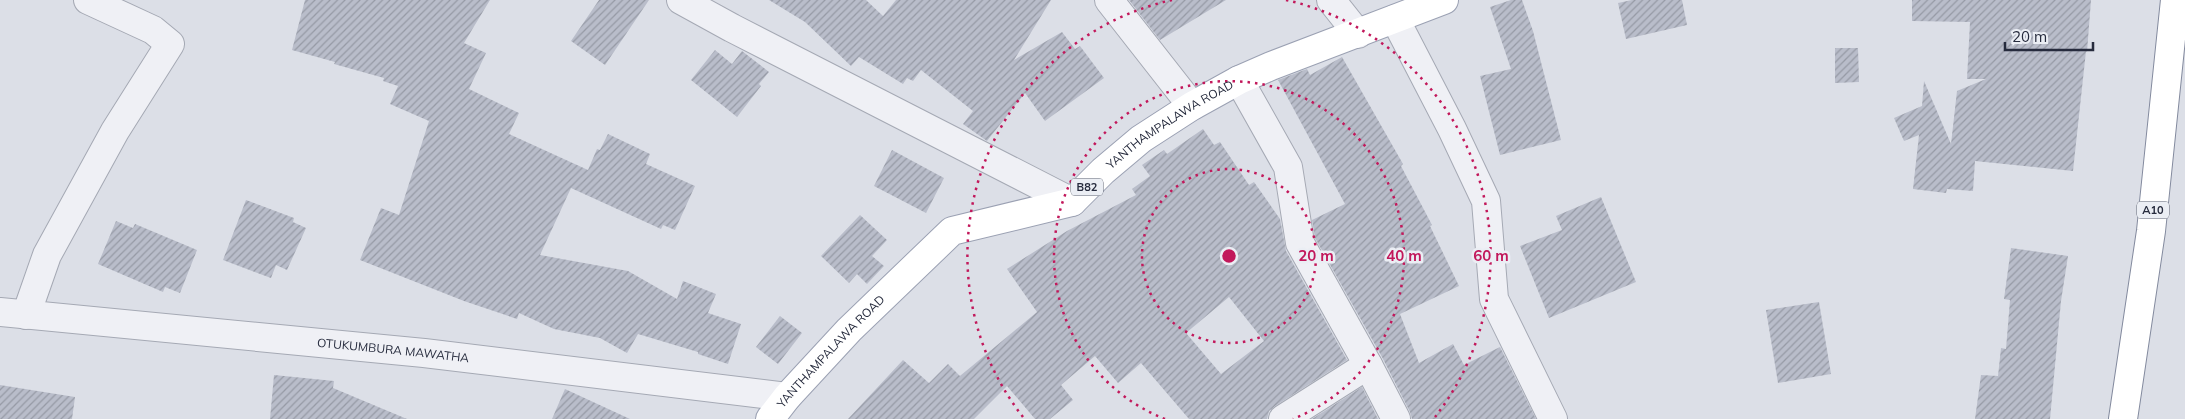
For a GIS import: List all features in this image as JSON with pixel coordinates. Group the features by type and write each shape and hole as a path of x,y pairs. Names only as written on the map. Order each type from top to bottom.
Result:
{"main road":[{"name":"YANTHAMPALAWA ROAD","path":"770,419 786,397 849,330 952,231 1072,202 1103,170 1141,139 1192,106 1239,80 1444,0"},
{"name":"A10","path":"2123,419 2151,231 2175,0"}],"street":[{"path":"13,314 115,131 170,44 153,30 88,0"},
{"path":"681,0 1072,202"},
{"path":"1109,0 1192,106"},
{"path":"1331,0 1358,34"},
{"path":"1395,19 1452,129 1486,201 1494,298 1553,419"},
{"path":"1239,80 1288,167 1300,243 1396,419"},
{"name":"OTUKUMBURA MAWATHA","path":"13,314 424,353 786,397"},
{"path":"1283,419 1368,365"}],"building":[{"path":"305,0 490,0 464,43 486,53 469,89 519,113 509,134 588,170 597,149 600,150 608,134 650,154 646,164 695,186 675,230 663,225 661,229 571,188 540,255 628,271 677,299 683,281 716,294 708,313 741,324 728,364 698,354 698,352 638,334 627,353 600,338 554,329 519,313 517,319 464,301 360,260 381,208 399,215 429,121 390,104 398,86 383,81 384,78 292,50"},
{"path":"599,0 649,0 605,65 571,41"},
{"path":"769,0 866,0 883,16 896,0 1051,0 1014,60 1062,32 1075,49 1080,46 1104,78 1045,121 1025,93 987,141 963,124 973,111 921,70 913,81 907,78 903,84 859,57 851,66 805,22"},
{"path":"1129,0 1226,0 1160,40"},
{"path":"1511,0 1522,0 1533,31 1561,140 1500,155 1480,76 1511,69 1490,7"},
{"path":"1632,0 1682,0 1687,25 1626,39 1618,3"},
{"path":"1912,0 2091,0 2073,171 1975,161 1973,191 1947,189 1946,193 1913,189 1919,135 1904,141 1894,118 1922,106 1924,81 1951,144 1957,91 1986,79 1967,79 1970,22 1912,21"},
{"path":"1835,48 1858,48 1859,82 1835,83"},
{"path":"715,50 732,64 742,51 769,72 759,84 761,86 737,117 691,80"},
{"path":"1342,57 1403,164 1401,166 1432,225 1430,226 1459,286 1400,314 1419,363 1453,344 1464,365 1500,347 1536,419 1412,419 1382,357 1315,238 1312,220 1345,204 1278,80 1307,69 1310,75"},
{"path":"1203,129 1214,145 1220,142 1249,185 1254,182 1280,219 1286,251 1347,360 1275,406 1269,411 1267,419 1189,419 1141,363 1118,383 1095,356 1061,385 1073,400 1050,419 1035,419 1007,386 974,419 848,419 903,360 929,383 948,364 960,376 1037,312 1007,269 1067,231 1136,195 1132,189 1150,176 1142,165 1164,150 1167,154","holes":["1229,297 1264,341 1221,374 1186,333"]},
{"path":"892,150 944,178 926,213 874,186"},
{"path":"1601,197 1636,282 1549,318 1520,246 1562,230 1556,216"},
{"path":"246,200 294,218 293,222 306,228 287,270 276,265 271,278 223,260"},
{"path":"860,215 887,240 872,256 884,266 867,284 857,274 849,283 821,256"},
{"path":"116,221 133,228 135,224 197,250 180,293 165,287 163,292 98,264"},
{"path":"2011,248 2068,256 2061,301 2050,419 1975,419 1981,375 1998,376 2001,348 2006,349 2010,300 2004,299"},
{"path":"1819,302 1831,374 1778,383 1766,310"},
{"path":"780,316 802,333 778,364 756,347"},
{"path":"274,375 334,381 333,388 407,419 270,419"},
{"path":"0,385 75,397 72,419 0,419"},
{"path":"1362,387 1378,419 1312,419"},
{"path":"565,389 630,419 552,419"}]}
